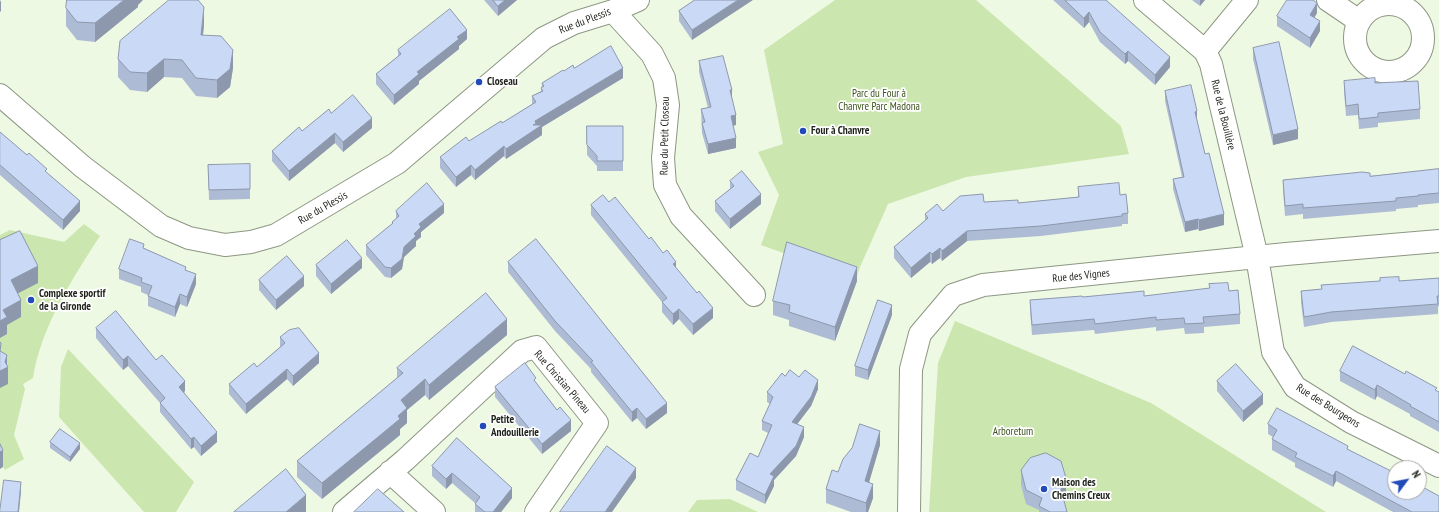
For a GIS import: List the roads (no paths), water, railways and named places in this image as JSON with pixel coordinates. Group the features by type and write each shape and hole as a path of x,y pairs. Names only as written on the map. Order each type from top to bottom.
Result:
{"street":[{"name":"Rue du Plessis","path":"0,95 83,167 162,226 189,238 225,246 251,242 276,235 397,163 544,38 574,23 612,11 638,0"},
{"name":"Rue de la Bouillère","path":"1145,0 1205,51 1213,71 1257,257"},
{"path":"1205,51 1246,0"},
{"path":"1328,0 1359,22"},
{"name":"Rue du Petit Closeau","path":"612,11 652,54 664,78 668,105 663,158 665,185 681,216 754,296"},
{"name":"Rue des Vignes","path":"909,512 911,369 920,334 953,295 983,285 1257,257 1439,241"},
{"name":"Rue des Bourgeons","path":"1257,257 1273,352 1295,387 1351,422 1439,466"},
{"name":"Rue Christian Pineau","path":"344,512 522,351 536,347 597,423 536,512"},
{"path":"390,472 434,512"}],"place":[{"name":"Closeau","path":"479,82"},
{"name":"Four à Chanvre","path":"803,131"},
{"name":"Complexe sportif de la Gironde","path":"31,300"},
{"name":"Petite Andouillerie","path":"483,426"},
{"name":"Maison des Chemins Creux","path":"1044,489"}],"park label":[{"name":"Parc du Four à Chanvre Parc Madona","path":"879,100"},
{"name":"Arboretum","path":"1013,432"}]}
